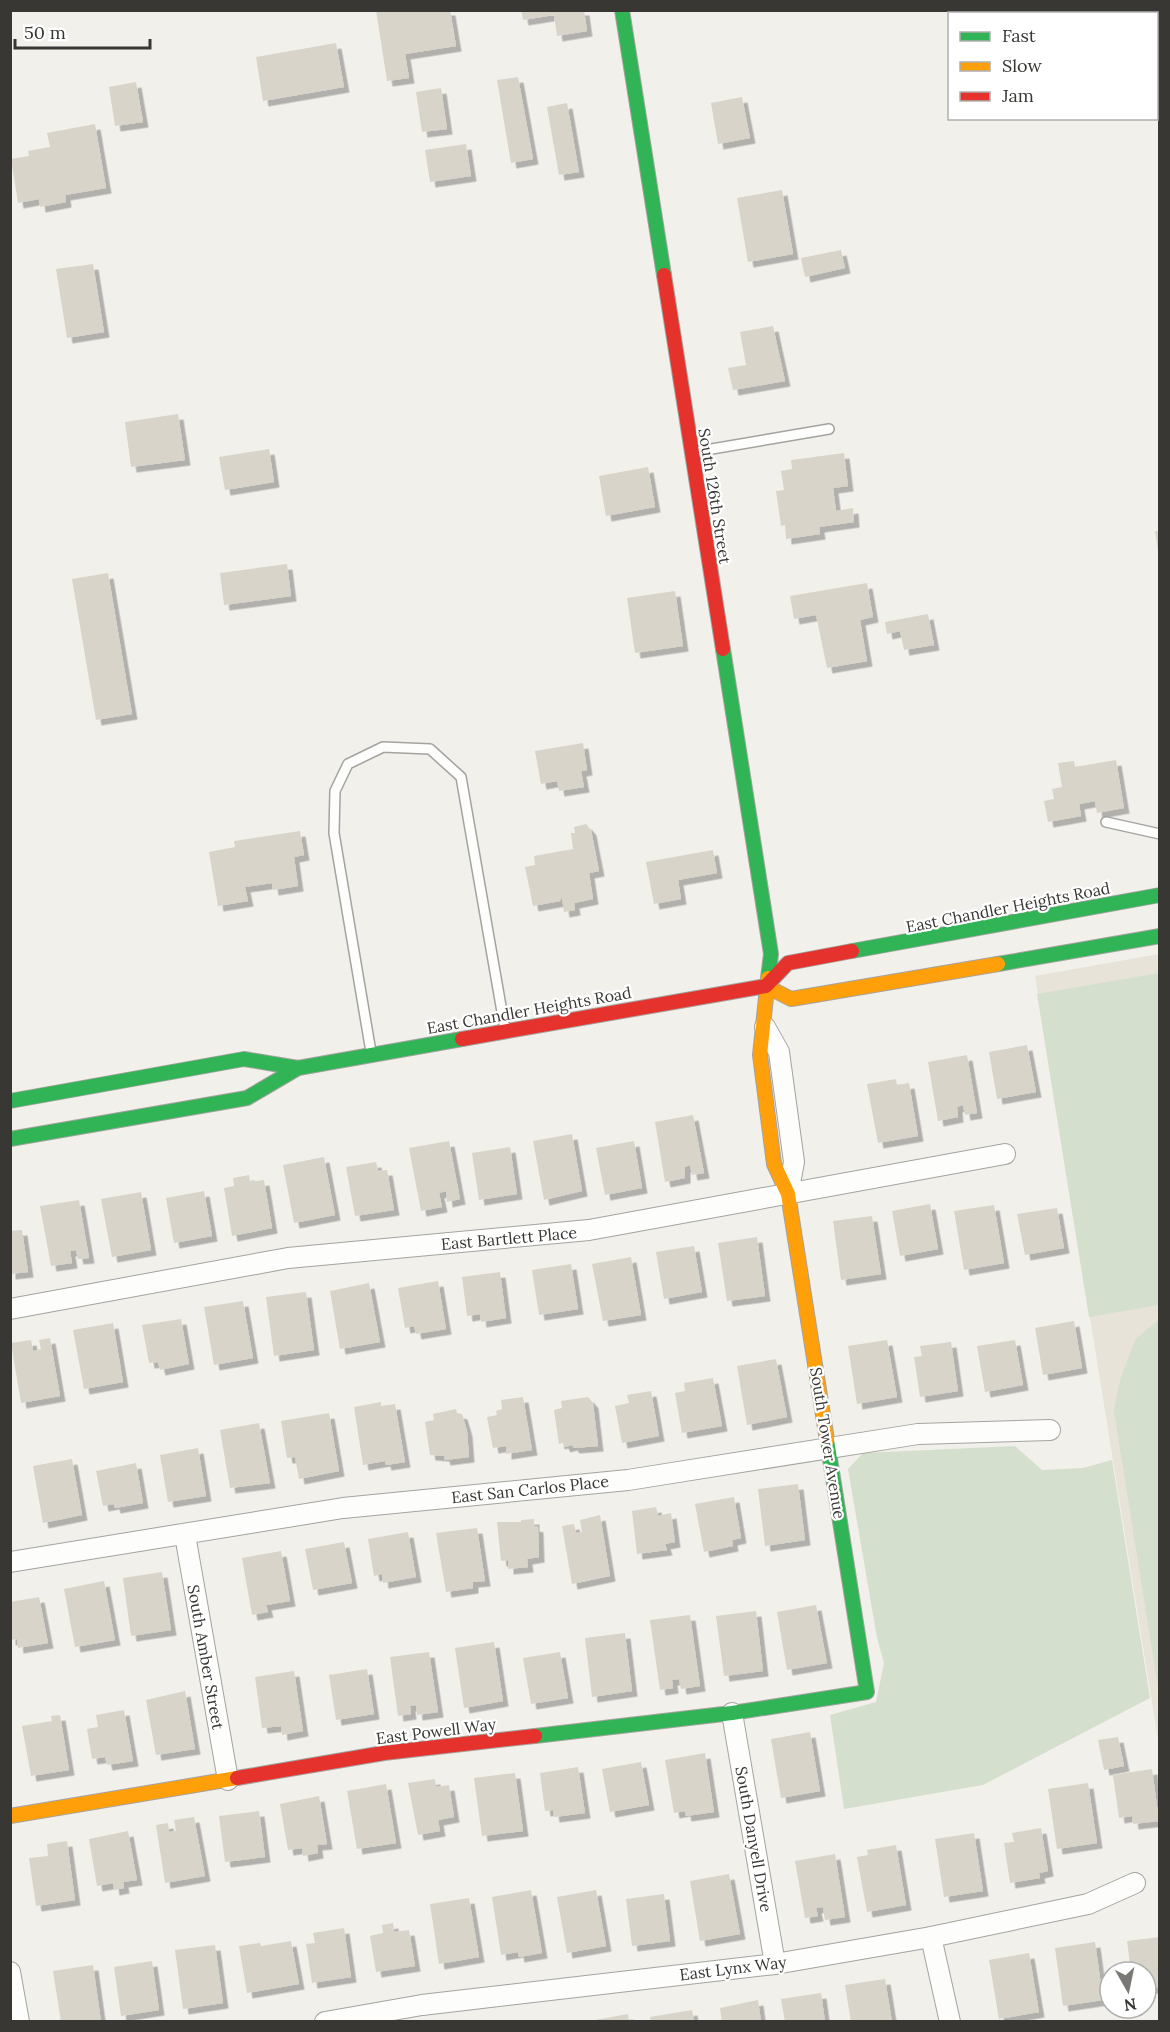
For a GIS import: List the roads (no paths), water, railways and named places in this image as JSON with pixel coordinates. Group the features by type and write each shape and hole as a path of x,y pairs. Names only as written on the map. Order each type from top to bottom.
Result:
{"street":[{"name":"South 126th Street","path":"622,10 771,954 766,986"},
{"name":"East Chandler Heights Road","path":"10,1139 247,1098 298,1068 505,1029 766,986 788,963 1160,895"},
{"path":"766,986 791,999 1160,936"},
{"name":"South Tower Avenue","path":"766,986 765,1027 779,1052 794,1162 788,1194 867,1692"},
{"name":"East Chandler Heights Road","path":"10,1101 244,1059 298,1068"},
{"name":"East Bartlett Place","path":"10,1309 288,1258 589,1230 1005,1154"},
{"name":"East San Carlos Place","path":"10,1562 343,1508 628,1480 918,1434 1050,1430"},
{"name":"South Amber Street","path":"185,1535 228,1780"},
{"name":"East Powell Way","path":"10,1816 384,1753 732,1713 867,1692"},
{"name":"South Danyell Drive","path":"732,1713 776,1964"},
{"name":"East Lynx Way","path":"325,2022 422,2005 776,1964 1088,1904 1135,1883"},
{"path":"931,1936 950,2022"},
{"path":"10,1972 19,2022"}],"lane":[{"path":"692,453 829,429"},
{"path":"371,1054 334,833 335,791 348,764 383,747 430,749 461,777 505,1029"},
{"path":"1106,822 1160,834"}]}
